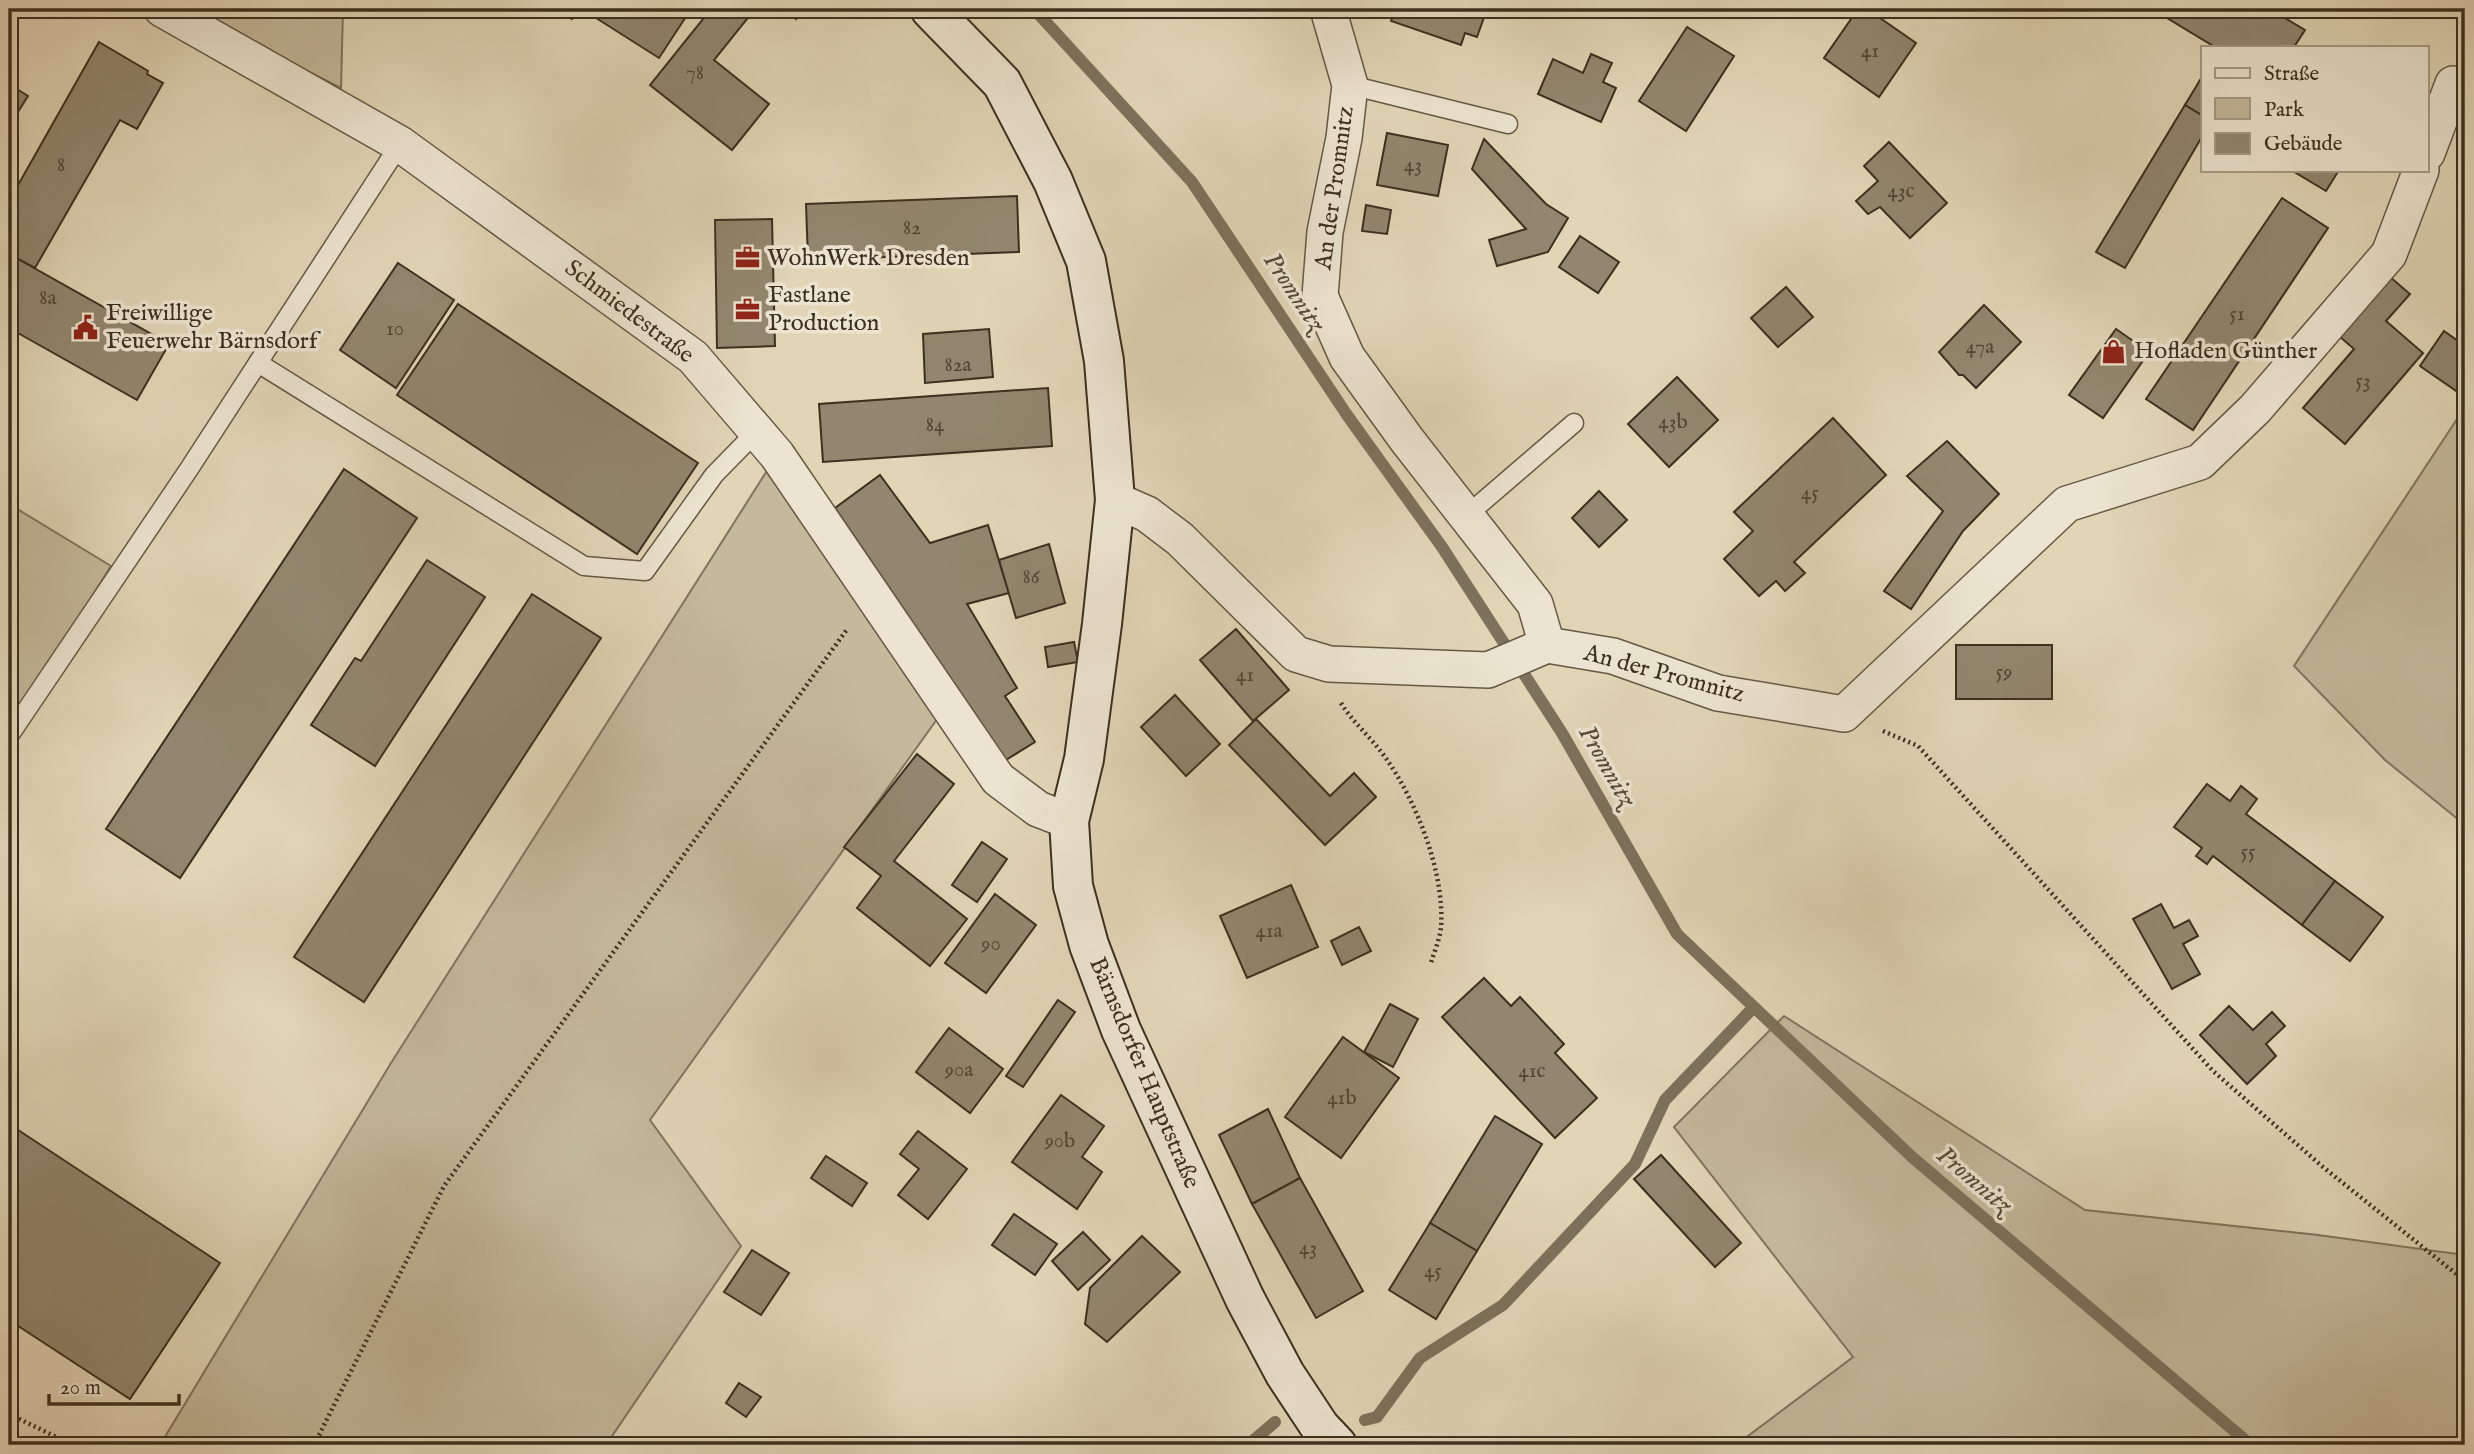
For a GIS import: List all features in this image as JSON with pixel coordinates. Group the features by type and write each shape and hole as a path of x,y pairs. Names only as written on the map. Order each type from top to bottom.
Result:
{"main road":[{"name":"Bärnsdorfer Hauptstraße","path":"930,9 1002,83 1053,181 1086,261 1104,361 1115,500 1084,759 1069,821 1073,886 1089,945 1121,1030 1245,1299 1285,1374 1320,1427 1337,1445"}],"street":[{"name":"Schmiedestraße","path":"162,9 400,144 693,357 777,455 998,779 1038,809 1069,821"},
{"name":"An der Promnitz","path":"1328,9 1350,85 1344,138 1325,232 1320,296 1346,357 1406,440 1535,604 1547,645 1613,656 1718,693 1844,714"},
{"path":"2428,150 2453,84"},
{"path":"1844,714 2067,504 2200,462 2255,409 2389,254 2420,172"},
{"path":"1115,500 1147,514 1180,539 1296,654 1329,664 1488,670 1547,645"}],"lane":[{"path":"1350,85 1508,124"},
{"path":"9,736 189,469 400,144"},
{"path":"258,363 584,566 645,571 714,475 757,431"},
{"path":"1466,516 1574,423"}],"path":[{"path":"314,1445 443,1186 873,594"},
{"path":"1329,664 1334,689 1349,716 1384,756 1406,793 1434,866 1441,895 1441,930 1431,963"},
{"path":"1844,714 1919,746 2213,1071 2323,1167 2465,1281"},
{"path":"9,1414 74,1445"}],"green space":[{"path":"183,9 343,9 341,88"},
{"path":"2465,407 2465,825 2385,760 2294,666"},
{"path":"777,455 940,715 650,1120 741,1246 606,1445 160,1445 391,1063"},
{"path":"9,504 111,566 9,729"},
{"path":"1784,1016 2085,1210 2318,1235 2465,1255 2465,1445 1736,1445 1853,1357 1674,1127"}],"building":[{"path":"547,9 577,9 572,19"},
{"path":"691,9 659,58 585,11"},
{"path":"711,9 755,9 714,60 769,104 732,150 650,85"},
{"path":"784,9 804,9 796,19"},
{"path":"1395,9 1487,9 1477,37 1465,33 1461,45 1391,21"},
{"path":"1858,9 1867,9 1916,43 1879,97 1824,58"},
{"path":"2152,9 2270,9 2305,30 2295,46 2213,46"},
{"path":"1687,27 1734,56 1686,131 1639,101"},
{"path":"99,42 163,83 137,129 120,120 35,268 9,254 9,201"},
{"path":"1591,54 1612,63 1603,82 1616,88 1601,122 1538,94 1553,59 1583,73"},
{"path":"2201,78 2201,115 2185,105"},
{"path":"9,84 28,96 9,126"},
{"path":"2185,105 2201,115 2201,138 2125,268 2096,252"},
{"path":"1387,133 1448,145 1438,196 1377,185"},
{"path":"1484,139 1546,204 1568,218 1548,252 1497,266 1489,240 1526,229 1472,169"},
{"path":"1889,142 1947,203 1910,238 1880,207 1868,214 1856,201 1878,181 1864,166"},
{"path":"2465,155 2465,179 2457,176"},
{"path":"2294,172 2338,172 2326,191"},
{"path":"1017,196 1019,252 808,260 806,204"},
{"path":"2282,198 2328,228 2193,430 2146,399"},
{"path":"1366,205 1391,210 1387,234 1362,231"},
{"path":"772,219 775,346 717,348 715,220"},
{"path":"1580,236 1619,262 1598,293 1559,267"},
{"path":"9,254 169,344 137,400 9,328"},
{"path":"398,263 454,300 396,388 340,350"},
{"path":"2390,277 2410,294 2386,321 2423,353 2345,444 2303,408 2354,349 2339,336"},
{"path":"1786,287 1813,317 1778,347 1751,318"},
{"path":"458,304 698,463 637,554 397,395"},
{"path":"1984,305 2021,342 1976,388 1963,375 1959,375 1939,352"},
{"path":"989,329 993,377 925,383 923,334"},
{"path":"2116,329 2149,352 2103,418 2069,395"},
{"path":"2444,331 2461,343 2465,337 2465,397 2420,366"},
{"path":"1677,377 1718,420 1669,467 1628,424"},
{"path":"1048,388 1052,446 823,462 819,404"},
{"path":"1833,418 1886,475 1794,562 1805,573 1785,591 1776,581 1759,596 1724,559 1753,531 1734,512"},
{"path":"1947,441 1999,494 1963,531 1911,609 1884,591 1943,511 1907,476"},
{"path":"344,469 417,518 180,878 106,829"},
{"path":"880,475 930,543 988,525 1009,593 967,604 1017,688 1005,696 1035,742 1006,760 835,508"},
{"path":"1599,491 1627,520 1599,547 1572,518"},
{"path":"1049,544 1065,603 1016,618 999,560"},
{"path":"427,560 485,597 375,766 311,725 355,658 361,661"},
{"path":"532,594 601,638 364,1002 294,957"},
{"path":"1236,629 1289,690 1253,721 1200,660"},
{"path":"1074,642 1078,662 1048,667 1045,647"},
{"path":"1956,645 2052,645 2052,699 1956,699"},
{"path":"1175,695 1220,744 1186,776 1141,727"},
{"path":"1256,719 1330,796 1354,773 1376,797 1325,845 1229,745"},
{"path":"917,754 954,784 894,861 967,919 930,966 857,908 881,876 844,847"},
{"path":"2207,784 2230,801 2241,786 2257,799 2246,814 2335,881 2302,925 2213,856 2207,864 2196,856 2202,848 2174,827"},
{"path":"982,842 1007,859 977,902 952,885"},
{"path":"2335,881 2383,917 2350,961 2302,925"},
{"path":"1291,885 1318,947 1247,978 1220,916"},
{"path":"995,894 1036,925 986,993 945,963"},
{"path":"2161,904 2174,928 2189,920 2198,936 2183,944 2200,974 2172,989 2133,919"},
{"path":"1359,927 1371,951 1342,965 1331,941"},
{"path":"1484,978 1511,1006 1520,997 1564,1044 1555,1053 1597,1098 1555,1138 1442,1017"},
{"path":"1058,1000 1075,1012 1023,1087 1006,1076"},
{"path":"1390,1004 1418,1019 1393,1067 1364,1052"},
{"path":"2229,1006 2253,1030 2272,1012 2285,1026 2266,1044 2276,1056 2247,1084 2200,1035"},
{"path":"949,1028 1003,1069 970,1113 916,1072"},
{"path":"1343,1037 1399,1078 1341,1158 1285,1117"},
{"path":"1061,1095 1104,1126 1082,1157 1102,1172 1077,1209 1012,1162"},
{"path":"1268,1109 1300,1178 1252,1204 1219,1135"},
{"path":"1495,1116 1542,1144 1477,1251 1430,1223"},
{"path":"9,1124 220,1263 130,1399 9,1320"},
{"path":"918,1131 967,1169 928,1219 898,1195 919,1169 900,1154"},
{"path":"1661,1155 1741,1243 1715,1267 1634,1179"},
{"path":"826,1156 867,1183 852,1206 811,1178"},
{"path":"1300,1178 1363,1291 1316,1318 1252,1204"},
{"path":"1014,1214 1057,1244 1035,1275 992,1245"},
{"path":"1430,1223 1477,1251 1436,1319 1389,1290"},
{"path":"1083,1232 1110,1260 1078,1290 1052,1261"},
{"path":"1142,1236 1180,1272 1107,1342 1085,1324 1090,1288"},
{"path":"752,1250 789,1273 761,1315 724,1292"},
{"path":"739,1383 761,1397 746,1417 726,1403"}],"waterway":[{"name":"Promnitz","path":"1034,9 1192,182 1347,415 1442,547 1562,733 1677,934 1912,1157 2251,1445"},
{"path":"1365,1420 1377,1417 1420,1358 1503,1305 1635,1164 1665,1100 1753,1008"},
{"path":"1248,1445 1275,1422"}],"place":[{"name":"WohnWerk Dresden","path":"747,258"},
{"name":"Fastlane Production","path":"748,309"},
{"name":"Freiwillige Feuerwehr Bärnsdorf","path":"86,327"},
{"name":"Hofladen Günther","path":"2114,351"}]}
